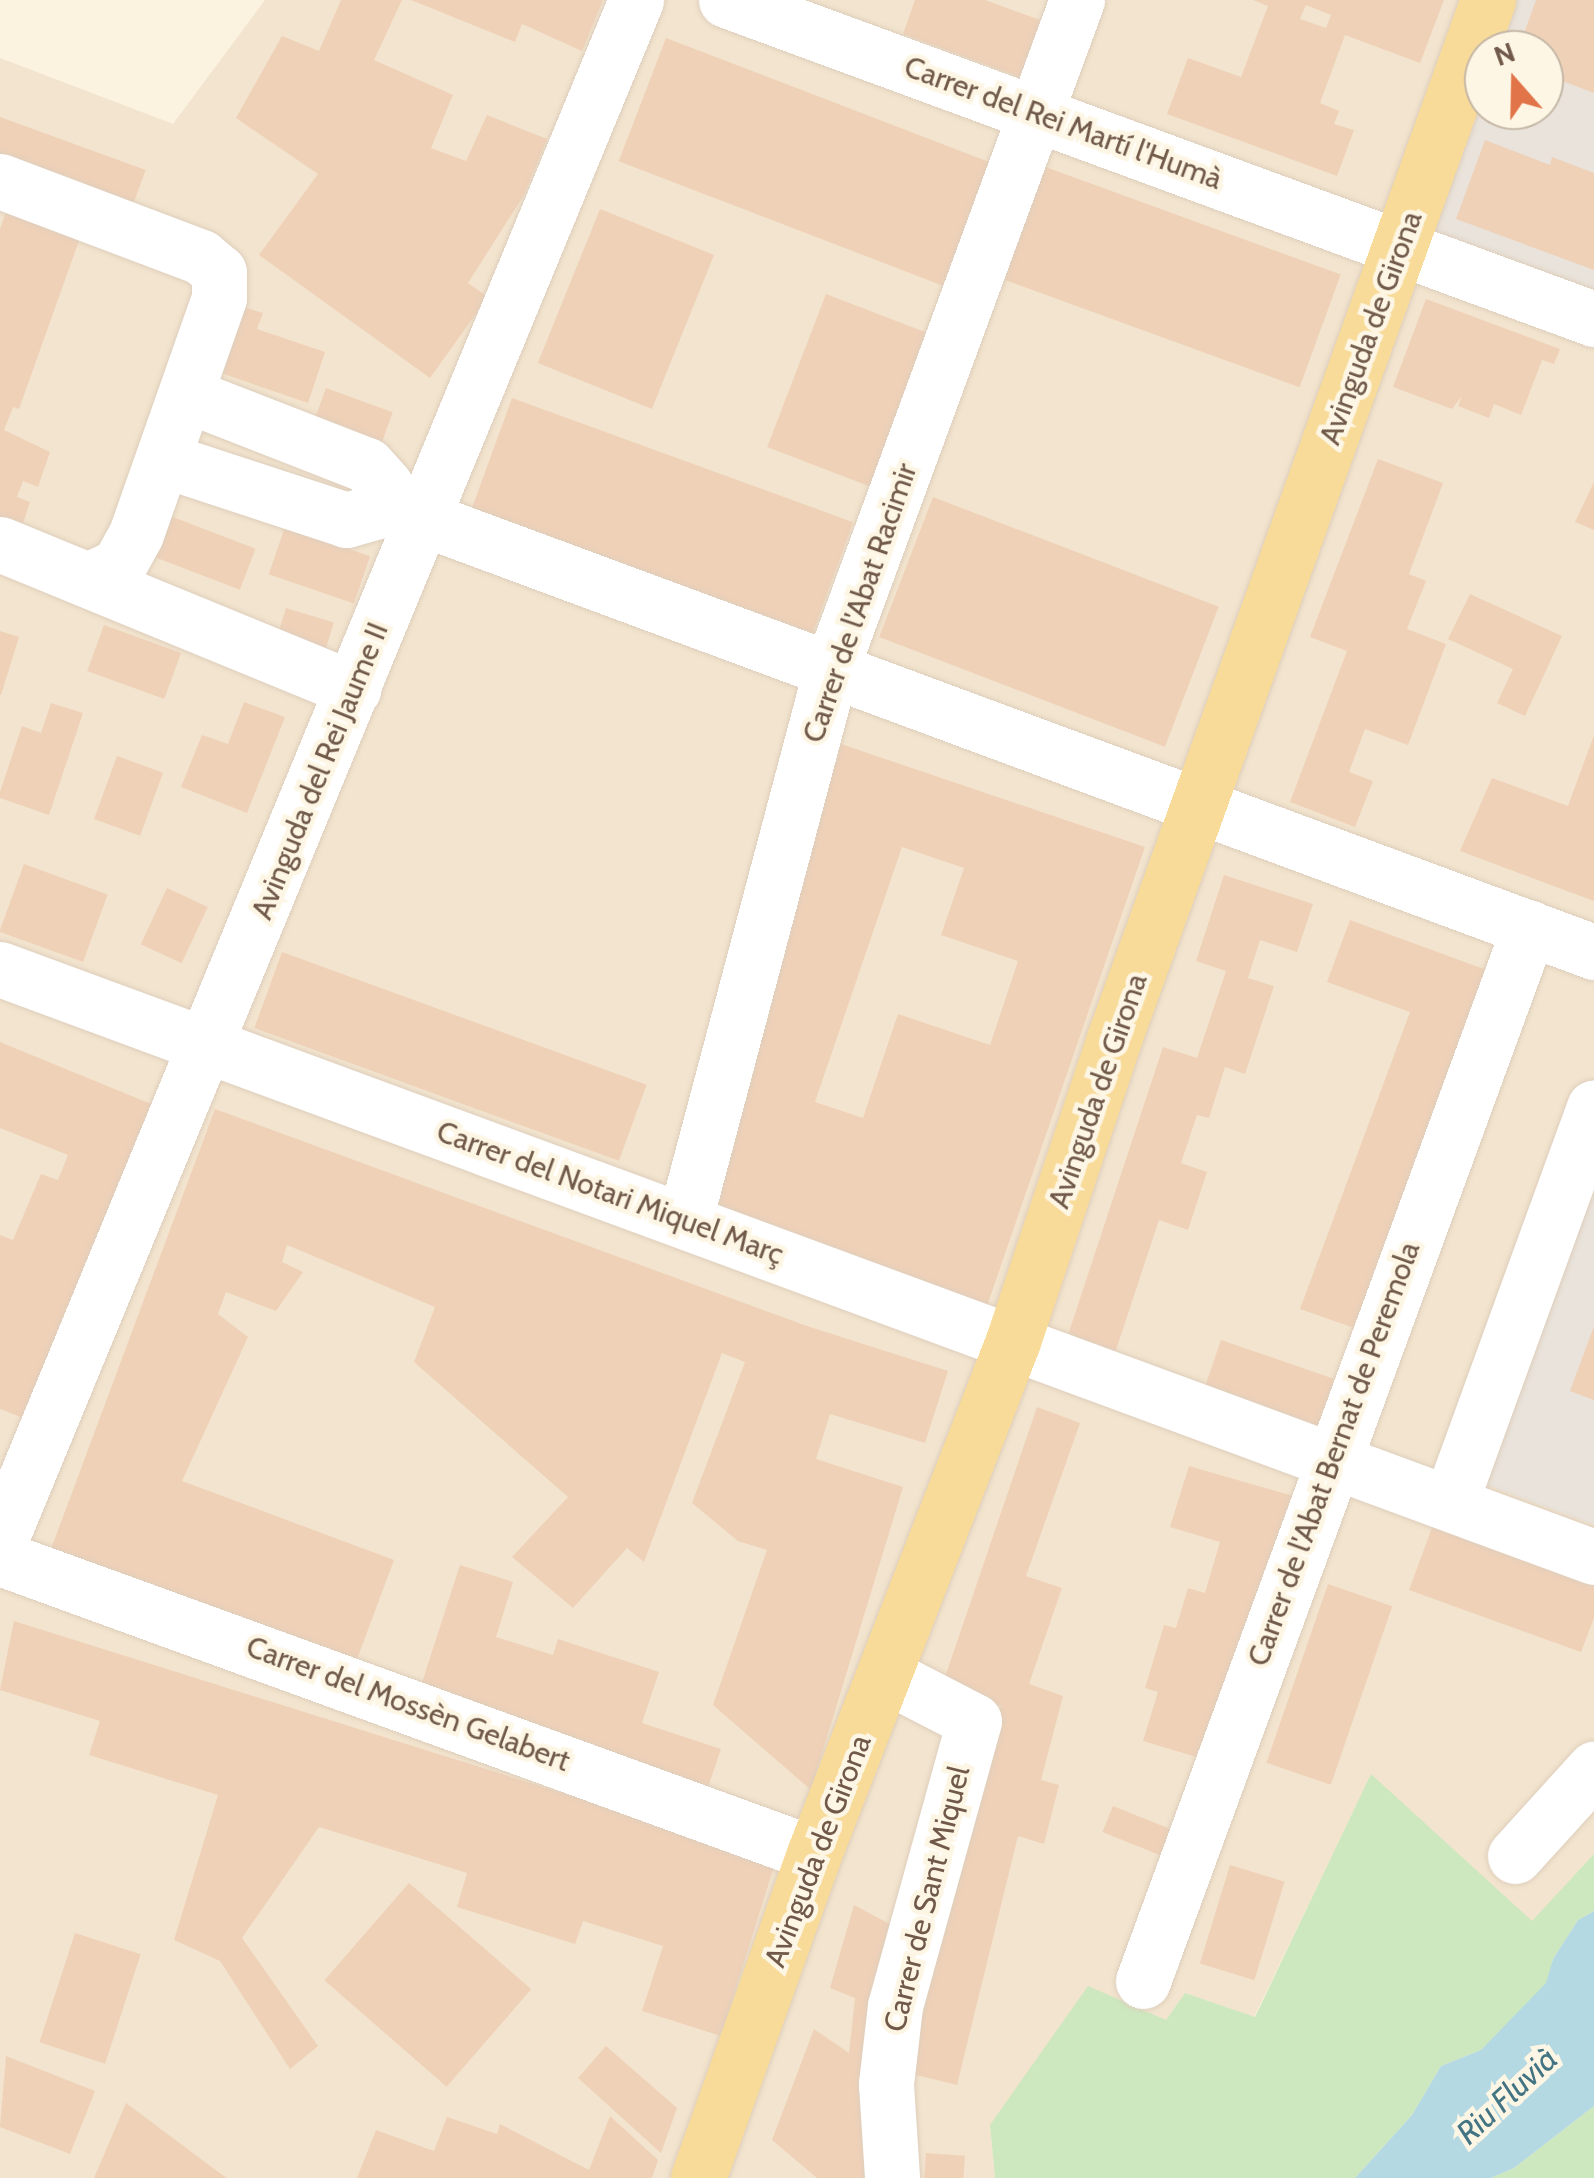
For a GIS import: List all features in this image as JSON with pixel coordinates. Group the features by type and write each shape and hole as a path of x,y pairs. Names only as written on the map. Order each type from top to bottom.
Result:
{"main road":[{"name":"Avinguda de Girona","path":"698,2178 814,1854 1012,1341 1488,0"}],"street":[{"name":"Avinguda del Rei Jaume II","path":"0,1541 353,689 407,513 636,0"},
{"name":"Carrer del Rei Martí l'Humà","path":"726,0 1594,319"},
{"name":"Carrer de l'Abat Racimir","path":"684,1220 831,669 1076,0"},
{"path":"0,181 201,257 219,272 219,298 128,552 106,574 88,580"},
{"path":"187,395 367,465 407,513"},
{"path":"164,460 346,520 407,513 1594,952"},
{"path":"0,544 353,689"},
{"name":"Carrer de l'Abat Bernat de Peremola","path":"1143,1981 1330,1459 1530,928"},
{"name":"Carrer del Notari Miquel Març","path":"0,970 1594,1558"},
{"path":"1450,1503 1594,1107"},
{"name":"Carrer del Mossèn Gelabert","path":"0,1558 814,1854"},
{"name":"Carrer de Sant Miquel","path":"885,1675 974,1721 895,2006 886,2084 892,2178"},
{"path":"1514,1856 1594,1769"}],"shaded area":[{"path":"265,0 1513,0 1502,30 1464,30 1464,128 1426,228 1594,289 1594,1139 1477,1481 1594,1525 1594,1854 1532,1922 1371,1775 1254,2017 1185,1993 1166,2020 990,2125 995,2178 0,2178 0,58 173,124"},
{"path":"1513,0 1594,0 1594,289 1426,229 1464,129 1564,130 1564,30 1502,30"},
{"path":"1594,1139 1594,1525 1476,1481"}],"green space":[{"path":"1371,1774 1532,1921 1594,1854 1594,1911 1578,1920 1553,1959 1547,1983 1523,2009 1481,2050 1441,2066 1412,2115 1355,2178 995,2178 990,2125 1088,1986 1166,2020 1185,1993 1255,2017"},
{"path":"1594,2106 1594,2178 1491,2178 1514,2168"}],"water":[{"name":"Riu Fluvià","path":"1594,1911 1594,2106 1514,2168 1491,2178 1355,2178 1412,2115 1441,2066 1481,2050 1546,1983 1553,1959 1578,1920"}],"building":[{"path":"341,0 402,0 374,60 453,95 431,148 466,161 487,115 547,139 524,195 468,283 488,297 430,378 259,255 318,174 236,118 282,36 319,51"},
{"path":"411,0 603,0 582,51 522,24 515,42"},
{"path":"915,0 985,0 1040,20 1020,77 903,34"},
{"path":"1253,0 1444,0 1420,63 1345,35 1320,103 1339,111 1334,124 1354,130 1337,176 1167,114 1188,58 1241,77 1268,6","holes":["1306,5 1331,15 1326,28 1300,19"]},
{"path":"1536,0 1594,0 1594,93 1564,82 1564,30 1525,30"},
{"path":"666,38 991,163 944,286 619,161"},
{"path":"0,117 146,170 129,215 0,168"},
{"path":"1485,140 1550,165 1552,157 1594,173 1594,270 1456,219"},
{"path":"1040,165 1341,274 1300,387 999,278"},
{"path":"7,209 81,235 19,409 13,407 4,430 50,452 38,487 23,481 17,497 30,502 20,532 0,526 0,229"},
{"path":"600,209 714,255 652,409 538,363"},
{"path":"826,294 929,333 870,487 767,447"},
{"path":"1426,299 1560,349 1554,364 1542,360 1521,415 1494,404 1489,418 1458,406 1462,396 1452,409 1393,387"},
{"path":"240,306 263,313 257,329 325,352 308,403 218,372"},
{"path":"326,388 393,412 379,451 312,427"},
{"path":"512,398 853,522 813,633 472,509"},
{"path":"1378,459 1443,483 1409,574 1426,581 1407,629 1446,644 1408,745 1365,729 1349,772 1373,781 1355,827 1290,802 1347,651 1310,637"},
{"path":"1594,482 1594,530 1575,522"},
{"path":"933,497 1219,607 1165,747 879,637"},
{"path":"165,514 256,549 240,590 149,555"},
{"path":"285,527 370,556 354,604 269,574"},
{"path":"1470,594 1562,636 1525,716 1497,703 1513,669 1448,639"},
{"path":"286,608 334,623 323,659 275,644"},
{"path":"104,625 181,653 164,699 87,671"},
{"path":"0,631 19,637 1,695 0,695"},
{"path":"244,702 285,717 247,813 181,787 202,735 228,744"},
{"path":"51,703 83,713 49,815 0,798 0,792 22,726 41,733"},
{"path":"1594,735 1594,901 1460,851 1492,778 1568,806"},
{"path":"838,743 1145,847 986,1309 680,1206","holes":["902,847 964,868 941,935 1018,961 990,1045 898,1014 863,1118 815,1102"]},
{"path":"117,756 163,773 140,836 94,819"},
{"path":"24,864 108,894 83,962 0,932"},
{"path":"1224,875 1313,904 1297,952 1260,940 1248,978 1274,986 1245,1074 1225,1067 1209,1118 1197,1115 1181,1163 1207,1172 1188,1230 1159,1220 1115,1353 1067,1338 1163,1047 1197,1058 1226,971 1196,961"},
{"path":"167,888 208,907 182,963 141,944"},
{"path":"1350,920 1492,972 1360,1330 1300,1309 1410,1012 1327,982"},
{"path":"282,952 647,1085 619,1161 254,1028"},
{"path":"0,1042 156,1106 26,1419 0,1409 0,1235 13,1240 41,1174 58,1180 68,1155 0,1128"},
{"path":"215,1109 807,1326 948,1371 925,1443 830,1414 816,1459 903,1487 811,1790 713,1705 767,1550 738,1541 692,1503 745,1362 722,1353 644,1562 627,1548 573,1608 512,1557 568,1497 414,1362 435,1307 287,1245 282,1262 303,1272 276,1311 226,1292 218,1314 248,1337 182,1481 394,1560 353,1670 48,1557"},
{"path":"1594,1326 1594,1400 1570,1391"},
{"path":"1221,1340 1337,1380 1320,1431 1203,1391"},
{"path":"1037,1407 1080,1423 1026,1576 1062,1588 1029,1684 1063,1696 1041,1780 1059,1785 1044,1844 1018,1836 957,2085 908,2073 1001,1706 942,1686"},
{"path":"1189,1466 1293,1496 1213,1762 1143,1741 1158,1692 1145,1688 1164,1625 1176,1628 1188,1588 1205,1593 1220,1542 1170,1527"},
{"path":"1433,1525 1594,1582 1594,1618 1581,1652 1409,1590"},
{"path":"460,1565 513,1582 496,1637 553,1655 558,1639 659,1672 642,1723 721,1749 707,1790 417,1698"},
{"path":"1328,1584 1392,1606 1331,1785 1266,1763"},
{"path":"14,1621 776,1860 721,2036 642,2011 663,1946 583,1921 575,1944 457,1907 467,1873 319,1827 242,1938 318,2046 290,2069 220,1961 174,1940 218,1795 89,1755 100,1721 0,1690"},
{"path":"1113,1806 1179,1833 1168,1859 1103,1832"},
{"path":"1230,1865 1285,1882 1254,1980 1200,1963"},
{"path":"409,1883 531,1989 447,2087 324,1980"},
{"path":"854,1905 901,1930 873,2178 817,2178 772,2140 814,2029 849,2053 855,1998 830,1988"},
{"path":"75,1933 141,1954 105,2064 39,2042"},
{"path":"606,2046 677,2108 661,2153 578,2078"},
{"path":"6,2056 95,2091 70,2154 0,2127"},
{"path":"126,2103 217,2171 227,2178 94,2178"},
{"path":"610,2116 658,2160 652,2178 357,2178 376,2130 434,2151 447,2117 497,2134 500,2124 589,2170"},
{"path":"926,2153 965,2156 963,2178 924,2178"}]}
